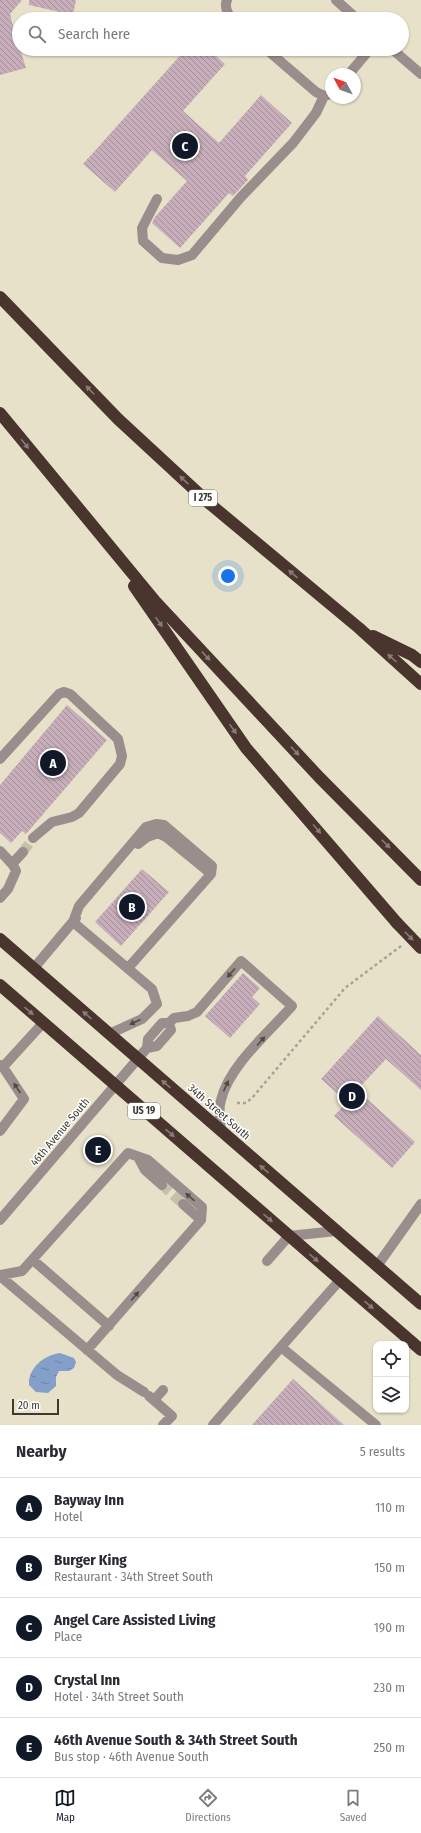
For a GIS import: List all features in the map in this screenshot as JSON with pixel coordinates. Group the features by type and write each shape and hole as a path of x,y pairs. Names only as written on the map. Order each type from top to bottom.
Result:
{"highway":[{"name":"I 275","path":"0,297 118,419 210,504 358,628 421,684"},
{"path":"0,413 155,600 319,777 421,880"},
{"path":"89,521 246,748 397,923 421,948"},
{"path":"358,628 412,655 421,662"},
{"name":"34th Street South","path":"0,939 421,1304"},
{"name":"US 19","path":"0,985 421,1350"}],"street":[{"path":"226,12 225,5 227,0"},
{"path":"336,0 349,12"},
{"path":"274,56 316,92 325,94"},
{"path":"354,68 364,56"},
{"path":"400,56 421,74"},
{"path":"157,199 142,228 143,241 162,258 178,260 192,255 241,197 293,143 325,100"},
{"path":"0,759 59,694 64,692 70,694 118,738 122,756 120,764 79,813 72,817 52,822 33,838"},
{"path":"34,968 73,922 86,903 137,844 147,837 158,833 166,837 211,874 128,968"},
{"path":"0,851 12,864 16,871 8,889 0,898"},
{"path":"12,864 23,852"},
{"path":"73,922 152,989 157,1004 142,1019 109,1034"},
{"name":"46th Avenue South","path":"0,1220 137,1059 147,1048 157,1046 171,1030 171,1021 197,1012 241,961 292,1006 235,1070 226,1085 220,1102 220,1131"},
{"path":"0,1131 24,1098 2,1066 43,1023"},
{"path":"0,1276 22,1271 128,1153 148,1160 202,1207 201,1220 87,1350"},
{"path":"138,1157 145,1170 162,1185"},
{"path":"183,1204 201,1220"},
{"path":"377,1266 421,1204"},
{"path":"267,1261 288,1236 336,1231"},
{"path":"33,1260 109,1326"},
{"path":"0,1276 117,1375 149,1396 172,1416 163,1425"},
{"path":"213,1425 340,1280"},
{"path":"281,1347 376,1425"},
{"path":"149,1396 163,1390"}],"path":[{"path":"237,1103 246,1104 252,1098 345,988 402,945"}],"water":[{"path":"60,1353 74,1358 76,1362 74,1368 69,1371 59,1371 56,1377 56,1386 48,1393 36,1392 29,1385 29,1379 34,1368 48,1356"}],"building":[{"path":"0,0 22,0 10,14 12,22 12,56 22,56 26,68 0,75"},
{"path":"29,0 76,0 74,12 60,12 29,5"},
{"path":"180,56 216,56 225,64 183,111 219,143 261,95 292,123 245,176 248,180 233,196 229,193 180,248 152,223 155,217 187,181 152,150 115,192 83,164"},
{"path":"67,705 107,740 26,834 22,831 11,843 0,833 0,785"},
{"path":"142,869 169,892 121,946 95,922"},
{"path":"243,973 260,988 252,997 260,1004 230,1038 205,1016"},
{"path":"378,1016 421,1055 421,1090 386,1059 357,1090 415,1142 392,1168 334,1116 347,1102 321,1079"},
{"path":"293,1379 344,1425 252,1425"}],"tunnel":[{"path":"23,852 33,838"},
{"path":"162,1185 183,1204"}],"place":[{"name":"Angel Care Assisted Living","path":"185,146"},
{"name":"Bayway Inn","path":"53,763"},
{"name":"Burger King","path":"132,907"},
{"name":"Crystal Inn","path":"352,1096"},
{"name":"46th Avenue South & 34th Street South","path":"98,1150"}]}
